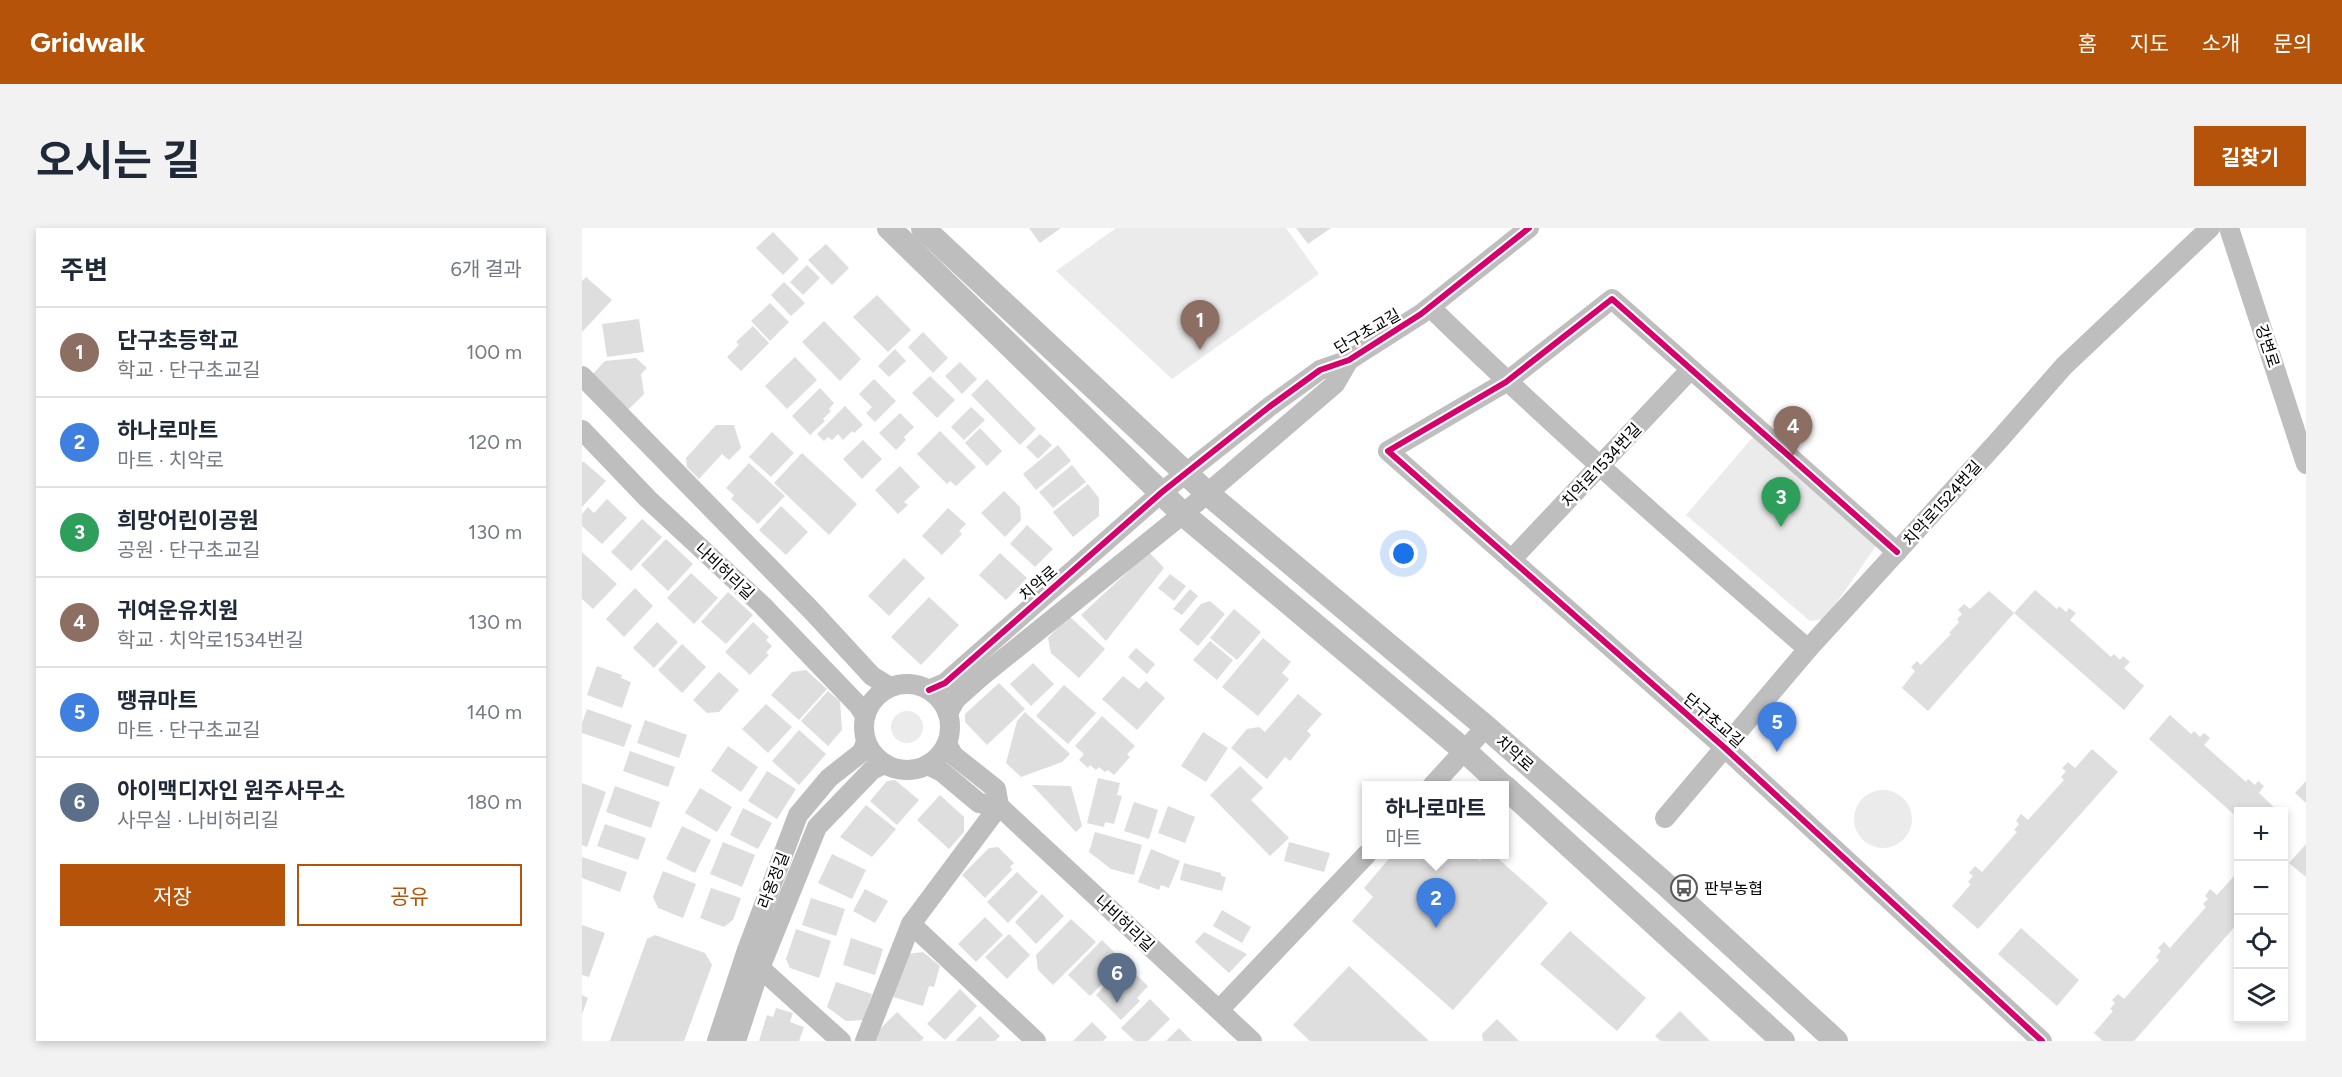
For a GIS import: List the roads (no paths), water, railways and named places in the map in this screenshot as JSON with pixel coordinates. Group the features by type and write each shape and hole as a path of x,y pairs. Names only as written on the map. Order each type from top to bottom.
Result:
{"main road":[{"name":"치악로","path":"889,228 1183,514 1465,751 1498,781"},
{"name":"치악로","path":"923,228 1207,493 1486,727 1664,883 1836,1041"},
{"name":"치악로","path":"1509,792 1783,1041"}],"street":[{"name":"단구초교길","path":"1162,492 1269,406 1320,370 1349,360 1430,307 1529,228"},
{"name":"치악로1524번길","path":"1665,818 1808,649 2064,366 2210,228"},
{"name":"강변로","path":"2229,228 2306,464"},
{"path":"1506,382 1612,299 1897,552"},
{"path":"1430,307 1506,382 1600,468 1808,649"},
{"name":"단구초교길","path":"1183,514 1335,384 1349,360"},
{"name":"치악로1534번길","path":"1511,560 1690,370"},
{"path":"582,376 805,604 872,676 891,687"},
{"name":"단구초교길","path":"1506,382 1388,451 1725,748 2042,1041"},
{"name":"나비허리길","path":"582,430 648,499 762,605 858,705 865,716"},
{"name":"치악로","path":"929,690 945,683 1162,492"},
{"path":"948,713 956,699 982,676 1183,514"},
{"path":"904,684 917,685 929,690 940,700 948,713 950,728 947,743 939,756 928,765 914,770 898,770 884,764 873,755 866,742 863,729 870,704 891,687 904,684"},
{"path":"1437,781 1486,727"},
{"name":"라옹정길","path":"717,1041 747,950 798,815 829,778 862,752 866,742"},
{"path":"865,1041 911,924 999,806 996,789 953,755 947,743"},
{"name":"라옹정길","path":"736,1041 760,968 817,827 872,770 884,764"},
{"path":"928,765 942,772 979,803 999,806"},
{"name":"나비허리길","path":"999,806 1252,1041"},
{"path":"1219,1010 1363,859"},
{"path":"911,924 1036,1041"},
{"path":"760,968 841,1041"}],"place":[{"name":"단구초등학교","path":"1200,350"},
{"name":"귀여운유치원","path":"1793,456"},
{"name":"희망어린이공원","path":"1781,527"},
{"name":"땡큐마트","path":"1777,752"},
{"name":"판부농협","path":"1684,888"},
{"name":"하나로마트","path":"1436,928"},
{"name":"아이맥디자인 원주사무소","path":"1117,1003"}]}
